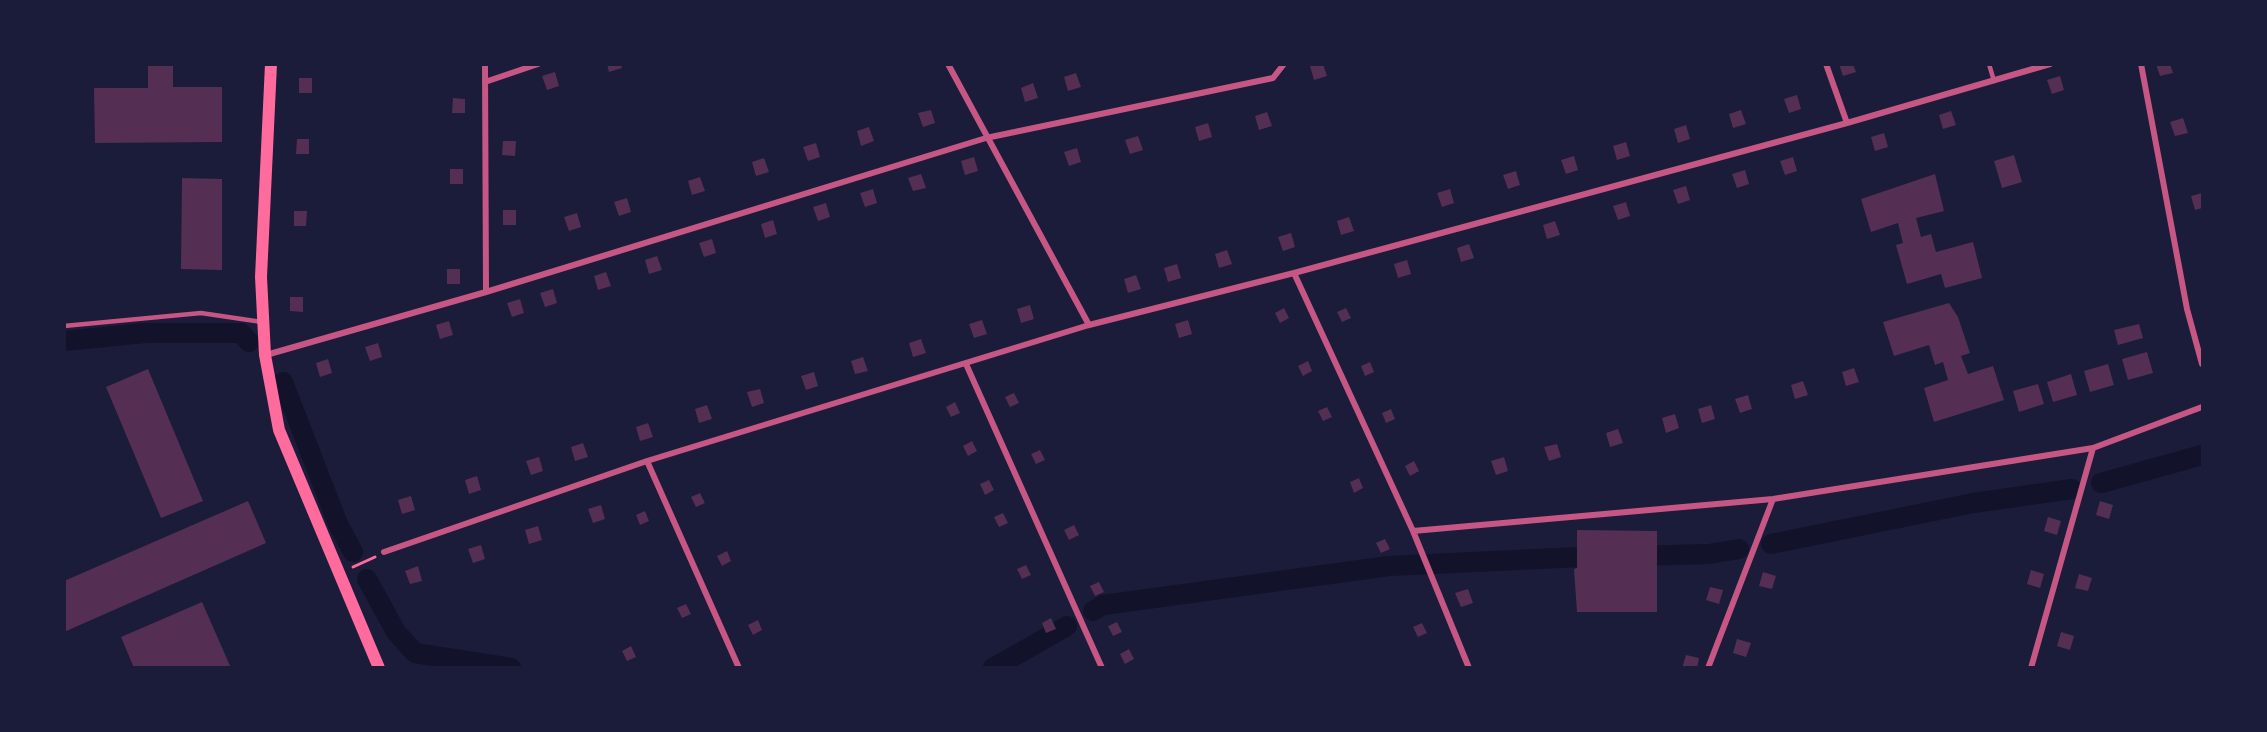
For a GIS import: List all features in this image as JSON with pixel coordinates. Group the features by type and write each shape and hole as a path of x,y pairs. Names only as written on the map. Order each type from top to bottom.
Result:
{"main road":[{"path":"271,64 261,277 265,355 279,430 379,668"}],"street":[{"path":"485,64 486,292"},
{"path":"485,82 538,64"},
{"path":"948,64 1089,325"},
{"path":"265,355 486,292 986,138 1273,78 1284,64"},
{"path":"1826,64 1847,123"},
{"path":"384,552 647,461 1089,325 1294,273 1847,123 2050,64"},
{"path":"2141,64 2187,309 2202,364"},
{"path":"1294,273 1413,532 1469,668"},
{"path":"966,364 1102,668"},
{"path":"1413,532 1773,499 2093,448 2202,406"},
{"path":"2031,668 2093,448"},
{"path":"647,461 739,668"},
{"path":"1708,668 1773,499"}],"lane":[{"path":"1989,64 1994,81"},
{"path":"64,326 201,313 265,322"}],"path":[{"path":"338,573 384,552"}],"building":[{"path":"148,64 173,64 173,87 222,87 222,142 95,143 94,88 148,88"},
{"path":"607,64 621,64 622,68 609,72"},
{"path":"1323,64 1327,76 1314,80 1310,66"},
{"path":"1839,64 1853,64 1856,72 1843,76"},
{"path":"2156,64 2170,64 2173,73 2160,76"},
{"path":"555,72 559,86 547,90 542,76"},
{"path":"1076,73 1081,87 1068,91 1064,77"},
{"path":"2060,76 2064,90 2052,94 2047,80"},
{"path":"299,78 312,78 312,93 299,93"},
{"path":"1033,83 1038,98 1025,102 1021,88"},
{"path":"1797,95 1801,109 1789,113 1784,99"},
{"path":"453,98 465,99 465,113 452,113"},
{"path":"931,110 935,123 923,127 918,113"},
{"path":"1741,110 1746,124 1733,128 1729,114"},
{"path":"1951,111 1956,125 1943,129 1939,115"},
{"path":"1267,112 1272,126 1259,130 1255,116"},
{"path":"2183,118 2188,133 2175,136 2170,122"},
{"path":"1208,123 1212,137 1199,141 1195,127"},
{"path":"1686,125 1690,139 1678,143 1674,129"},
{"path":"869,127 874,141 861,146 857,131"},
{"path":"1884,133 1888,147 1875,151 1871,137"},
{"path":"1138,136 1143,150 1130,154 1125,140"},
{"path":"297,139 309,139 309,154 296,154"},
{"path":"503,141 516,141 515,156 502,155"},
{"path":"1626,142 1630,156 1617,160 1613,146"},
{"path":"816,143 820,157 808,161 803,147"},
{"path":"1077,148 1081,162 1069,166 1064,152"},
{"path":"2014,155 2022,182 2002,188 1994,161"},
{"path":"1574,156 1578,170 1566,174 1561,160"},
{"path":"974,157 978,171 965,175 961,161"},
{"path":"1793,157 1797,171 1785,175 1780,161"},
{"path":"764,158 769,172 756,176 752,162"},
{"path":"450,169 463,169 463,184 450,184"},
{"path":"1745,170 1749,184 1737,188 1732,174"},
{"path":"1516,171 1520,185 1508,189 1503,175"},
{"path":"921,174 926,188 913,191 908,178"},
{"path":"1935,174 1944,211 1916,218 1921,237 1931,234 1936,252 1973,242 1982,278 1945,288 1941,274 1907,284 1896,245 1903,243 1898,223 1871,232 1861,199"},
{"path":"700,177 705,191 692,195 688,181"},
{"path":"182,178 222,179 222,270 181,269"},
{"path":"1686,186 1690,200 1678,204 1673,190"},
{"path":"873,189 877,203 865,207 860,193"},
{"path":"1450,189 1454,203 1442,207 1437,193"},
{"path":"2202,193 2202,208 2195,210 2191,196"},
{"path":"627,198 631,212 619,216 614,202"},
{"path":"1626,202 1630,216 1618,220 1613,206"},
{"path":"826,203 830,217 818,221 813,207"},
{"path":"503,210 516,210 516,225 503,225"},
{"path":"294,211 307,211 306,226 294,226"},
{"path":"577,213 581,227 569,231 564,217"},
{"path":"1349,217 1354,231 1341,235 1337,221"},
{"path":"773,220 777,234 765,238 761,224"},
{"path":"1555,221 1560,235 1547,239 1543,225"},
{"path":"1291,233 1295,247 1283,251 1278,237"},
{"path":"712,239 716,253 704,257 699,243"},
{"path":"1469,244 1474,258 1461,262 1457,248"},
{"path":"1227,250 1232,264 1219,268 1215,254"},
{"path":"657,256 662,270 649,274 645,260"},
{"path":"1407,260 1411,274 1398,278 1394,264"},
{"path":"1177,264 1181,278 1168,282 1164,268"},
{"path":"447,269 460,269 460,284 447,284"},
{"path":"606,272 611,286 598,290 594,276"},
{"path":"1136,275 1141,289 1128,293 1124,279"},
{"path":"553,289 557,303 545,307 540,293"},
{"path":"290,297 303,297 303,312 290,311"},
{"path":"520,299 524,313 512,317 507,303"},
{"path":"1949,303 1958,317 1970,353 1961,356 1968,374 1993,366 2004,400 1934,422 1924,388 1948,380 1943,362 1935,365 1929,345 1894,356 1883,322"},
{"path":"1030,305 1034,319 1021,323 1017,309"},
{"path":"1284,308 1289,318 1280,323 1275,313"},
{"path":"1346,308 1351,318 1342,322 1337,312"},
{"path":"982,320 987,334 974,338 969,324"},
{"path":"1188,320 1192,334 1179,338 1175,324"},
{"path":"449,321 453,335 440,339 436,325"},
{"path":"2139,324 2143,338 2118,345 2114,330"},
{"path":"921,339 926,353 913,357 909,343"},
{"path":"378,343 382,357 370,361 365,347"},
{"path":"2147,352 2153,373 2128,380 2122,359"},
{"path":"863,357 868,371 855,374 851,361"},
{"path":"328,359 332,373 320,377 316,363"},
{"path":"1308,361 1312,371 1303,376 1298,366"},
{"path":"1370,362 1374,372 1365,376 1361,366"},
{"path":"2108,364 2114,385 2090,392 2084,371"},
{"path":"1854,368 1859,382 1846,386 1842,372"},
{"path":"148,369 203,501 161,518 106,387"},
{"path":"814,372 818,386 806,390 801,376"},
{"path":"2071,374 2077,395 2053,402 2047,382"},
{"path":"1803,381 1808,395 1795,399 1791,385"},
{"path":"2038,384 2044,404 2019,412 2013,391"},
{"path":"760,389 764,403 752,407 747,392"},
{"path":"1014,393 1019,403 1010,407 1005,397"},
{"path":"1748,395 1752,409 1740,413 1735,399"},
{"path":"955,402 960,413 951,417 946,407"},
{"path":"707,405 712,419 699,423 695,409"},
{"path":"1711,405 1715,419 1702,423 1698,409"},
{"path":"1327,407 1332,417 1323,421 1318,411"},
{"path":"1391,409 1395,419 1386,423 1382,413"},
{"path":"1675,414 1679,428 1666,433 1662,418"},
{"path":"648,423 653,437 640,441 636,427"},
{"path":"1618,429 1623,443 1610,447 1606,433"},
{"path":"972,441 977,451 968,456 963,446"},
{"path":"583,443 588,457 575,461 571,447"},
{"path":"1557,444 1561,457 1549,461 1544,447"},
{"path":"1040,450 1045,460 1036,464 1031,454"},
{"path":"539,457 543,471 531,475 526,461"},
{"path":"1504,457 1508,471 1496,475 1491,461"},
{"path":"1414,461 1419,471 1410,476 1405,466"},
{"path":"477,476 481,490 469,494 465,480"},
{"path":"1359,478 1363,488 1354,493 1350,482"},
{"path":"989,480 994,490 985,495 980,484"},
{"path":"700,493 705,503 696,507 691,497"},
{"path":"411,496 415,510 402,514 398,500"},
{"path":"248,501 266,543 64,632 64,581"},
{"path":"2100,501 2113,505 2109,519 2096,515"},
{"path":"601,505 605,519 593,523 588,509"},
{"path":"645,511 649,521 640,525 636,515"},
{"path":"1003,513 1008,523 999,527 994,517"},
{"path":"2048,517 2061,521 2057,535 2044,531"},
{"path":"1074,525 1079,535 1069,540 1064,530"},
{"path":"538,526 542,540 529,544 525,530"},
{"path":"1577,530 1657,531 1657,612 1577,612 1574,569 1577,568"},
{"path":"1385,539 1390,549 1381,553 1376,543"},
{"path":"481,545 485,559 473,563 468,549"},
{"path":"727,551 731,561 722,566 717,556"},
{"path":"1026,565 1031,575 1022,579 1017,569"},
{"path":"418,566 422,581 410,584 405,571"},
{"path":"2031,570 2044,574 2040,588 2027,584"},
{"path":"1763,572 1776,576 1772,589 1759,586"},
{"path":"2079,574 2092,578 2088,591 2075,588"},
{"path":"1099,582 1104,592 1095,596 1090,586"},
{"path":"1710,587 1723,590 1719,604 1706,600"},
{"path":"1468,589 1473,603 1461,607 1455,593"},
{"path":"202,602 231,668 134,668 121,637"},
{"path":"686,604 691,614 682,618 677,608"},
{"path":"1051,618 1056,629 1046,633 1042,623"},
{"path":"758,620 762,630 753,635 748,625"},
{"path":"1117,622 1122,632 1113,636 1108,626"},
{"path":"1422,623 1427,633 1418,637 1413,627"},
{"path":"2061,632 2074,636 2070,650 2057,646"},
{"path":"1737,639 1751,643 1746,657 1733,653"},
{"path":"631,646 636,657 627,661 622,651"},
{"path":"1129,649 1134,659 1125,664 1120,654"},
{"path":"1686,655 1699,658 1697,668 1682,668"}],"waterway":[{"path":"64,341 145,333 241,333 249,342"},
{"path":"283,382 338,524 353,552"},
{"path":"2101,483 2202,455"},
{"path":"1771,544 1973,503 2072,489"},
{"path":"1631,556 1709,554 1739,549"},
{"path":"1093,611 1103,605 1389,566 1601,556"},
{"path":"367,579 396,632 415,653 511,668"},
{"path":"993,668 1067,626"}]}
